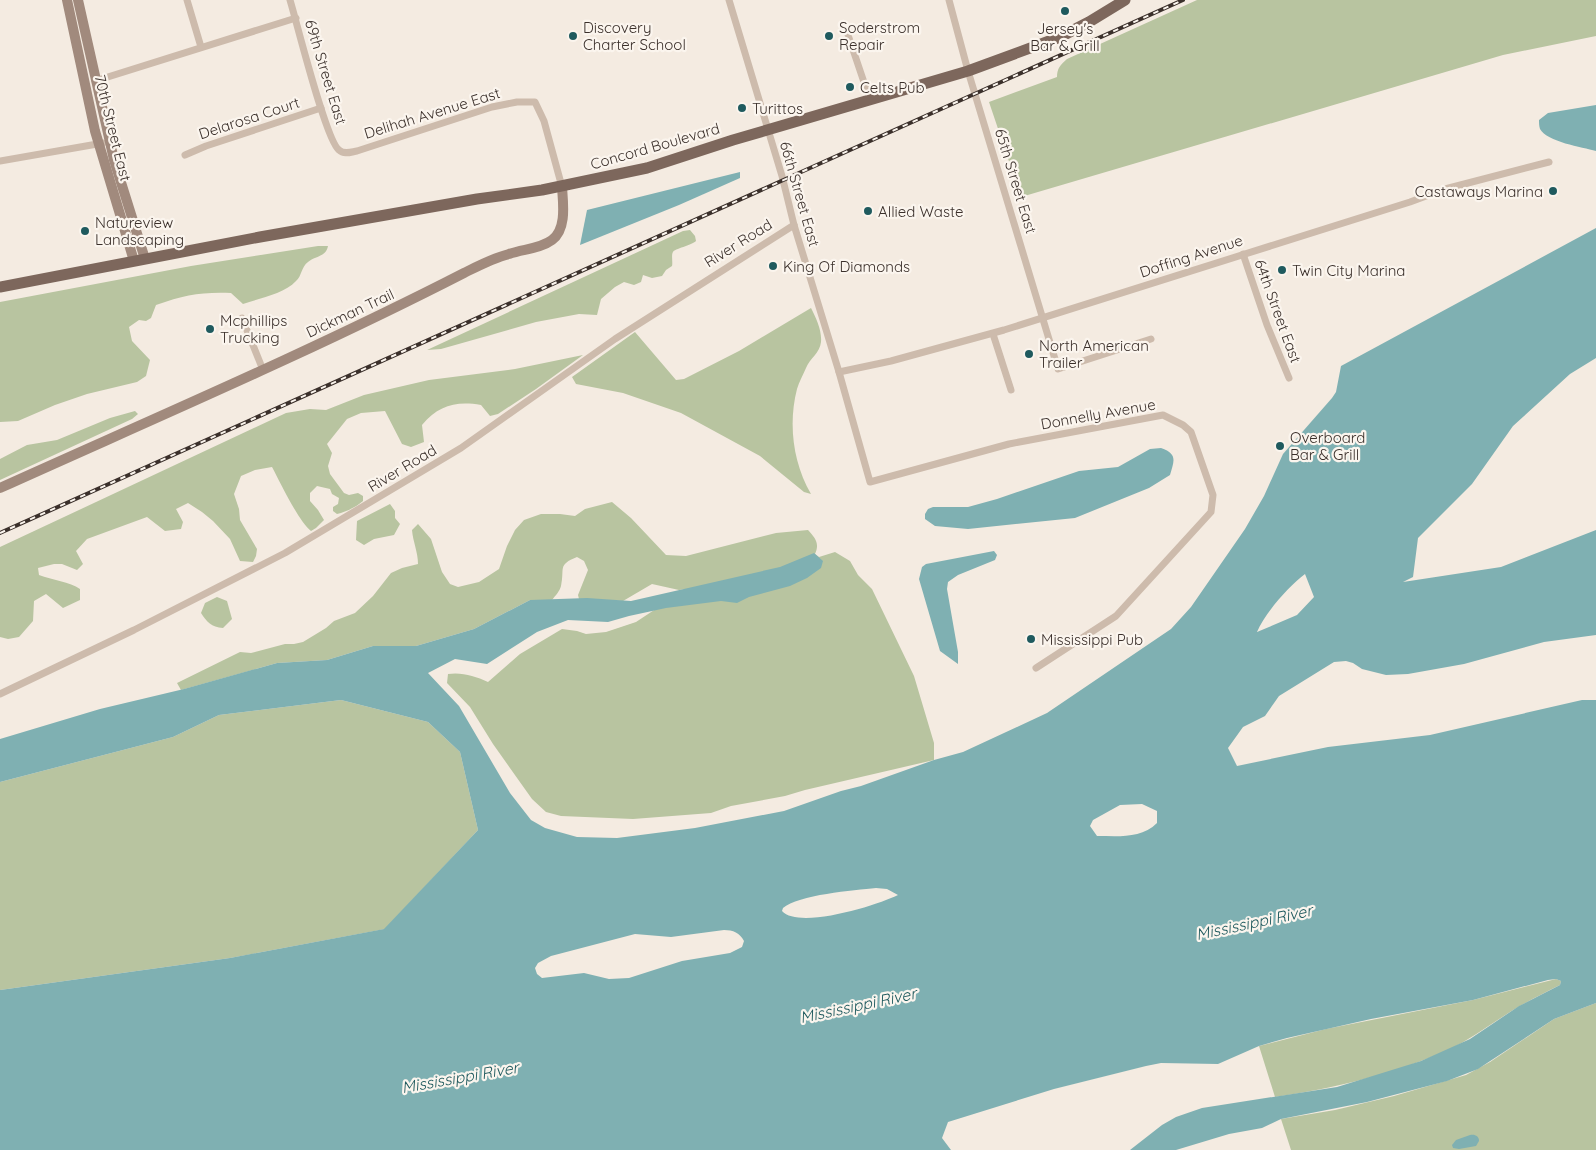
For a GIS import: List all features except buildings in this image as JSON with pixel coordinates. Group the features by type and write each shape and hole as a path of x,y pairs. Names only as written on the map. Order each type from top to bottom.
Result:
{"main road":[{"name":"Concord Boulevard","path":"0,287 477,199 562,187 646,168 968,71 1060,37 1125,0"}],"street":[{"name":"70th Street East","path":"67,0 104,143 140,260"},
{"name":"70th Street East","path":"78,0 95,81 104,143"},
{"path":"187,0 201,47"},
{"name":"69th Street East","path":"290,0 321,108 333,143 339,151"},
{"name":"66th Street East","path":"729,0 870,482"},
{"name":"65th Street East","path":"949,0 968,71 1058,369 1151,339"},
{"path":"95,81 296,18"},
{"path":"847,32 870,100"},
{"name":"Delihah Avenue East","path":"339,151 346,153 357,151 492,107 517,102 534,102 544,121 562,187"},
{"name":"Delarosa Court","path":"185,155 206,146 321,108"},
{"path":"0,161 104,143"},
{"name":"Doffing Avenue","path":"839,372 891,361 993,334 1410,202 1444,189 1549,162"},
{"name":"Dickman Trail","path":"0,488 263,370 418,297 493,259 546,244 552,240 560,229 562,219 562,187"},
{"name":"River Road","path":"0,694 134,630 313,537 461,448 614,339 794,224"},
{"name":"64th Street East","path":"1242,254 1267,325 1289,378"},
{"path":"242,318 263,370"},
{"path":"993,334 1011,390"},
{"name":"Donnelly Avenue","path":"870,482 1009,444 1156,416 1163,415 1172,418 1191,432 1213,494 1213,504 1210,512 1116,616 1036,668"}],"green space":[{"path":"1197,0 1596,0 1596,36 1503,55 1021,197 989,102 1057,77 1059,67 1067,59"},
{"path":"690,230 695,236 696,241 673,252 672,266 662,276 652,278 643,275 641,282 634,285 624,282 615,287 601,299 597,315 579,314 536,322 441,349 427,350 683,231"},
{"path":"328,246 323,254 304,266 298,279 285,289 271,295 243,304 231,293 210,293 184,297 156,305 151,318 146,321 139,320 129,327 132,341 150,360 146,376 137,382 87,394 18,421 0,422 0,302 191,266"},
{"path":"811,308 820,329 821,342 798,386 794,402 793,429 796,456 811,494 804,492 760,456 681,413 623,393 576,384 572,377 635,332 676,380 684,379 739,351"},
{"path":"583,355 498,414 490,416 481,405 472,404 456,404 442,409 428,418 422,425 424,442 411,447 402,444 385,411 361,413 347,419 327,444 332,453 328,466 330,474 344,493 349,495 358,493 363,496 363,501 351,509 337,514 333,511 333,507 338,504 339,498 332,494 330,489 317,486 310,493 310,501 324,520 311,531 295,511 272,467 255,470 241,476 234,494 240,520 257,549 253,562 240,561 230,539 213,521 188,503 176,509 183,522 181,529 165,531 147,517 87,539 76,551 83,564 77,570 62,564 38,568 39,575 80,589 80,600 63,608 46,594 34,601 33,621 19,637 8,639 0,637 0,547 286,413 310,409 326,410 364,395 429,380 515,369"},
{"path":"135,411 138,414 132,419 0,480 0,459 27,445 57,440 110,418"},
{"path":"612,502 631,518 666,555 686,556 776,533 808,530 816,541 815,554 819,557 835,552 850,561 858,575 872,589 914,676 934,743 934,760 785,796 731,806 711,813 633,819 561,816 546,812 532,799 493,744 470,707 447,683 448,674 468,675 488,682 520,654 562,629 586,634 606,632 636,622 686,589 679,590 652,584 623,601 579,599 578,595 588,570 584,561 577,557 564,565 560,588 552,600 530,600 474,629 416,646 373,646 327,660 277,663 181,690 177,683 240,652 251,653 285,644 303,642 334,621 355,613 373,596 391,573 418,564 412,530 418,524 431,539 442,572 450,584 458,587 479,582 499,569 515,530 524,520 541,514 575,516 585,509"},
{"path":"390,504 395,511 395,518 400,524 394,535 374,539 364,545 356,540 357,521"},
{"path":"217,597 227,601 232,619 223,628 210,624 201,613 205,603"},
{"path":"341,700 428,722 460,752 478,830 385,929 230,958 0,990 0,782 173,737 219,715"},
{"path":"1556,979 1561,981 1560,985 1519,1007 1448,1050 1427,1059 1363,1080 1275,1097 1259,1046 1326,1029 1473,1000"},
{"path":"1596,1003 1596,1150 1291,1150 1281,1119 1335,1110 1394,1096 1466,1075 1490,1062 1554,1019"}],"water":[{"path":"1596,105 1596,151 1557,141 1544,134 1540,129 1539,120 1548,113"},
{"path":"740,172 740,178 580,245 587,210"},
{"name":"Mississippi River","path":"1596,228 1596,358 1570,374 1513,426 1472,484 1418,538 1413,577 1403,582 1501,567 1596,530 1596,635 1544,642 1464,664 1408,674 1386,675 1362,669 1346,661 1334,662 1279,696 1265,716 1243,727 1228,748 1237,766 1328,747 1430,735 1582,700 1596,700 1596,1003 1554,1019 1478,1069 1447,1081 1367,1102 1281,1119 1262,1128 1229,1134 1176,1150 1130,1150 1162,1125 1176,1117 1202,1108 1337,1087 1421,1061 1470,1039 1519,1006 1560,985 1561,981 1556,979 1548,980 1473,1000 1371,1019 1287,1038 1259,1046 1218,1064 1161,1063 1054,1089 948,1122 942,1138 951,1150 0,1150 0,990 230,958 384,929 478,830 460,752 428,722 341,700 219,715 173,737 0,782 0,739 100,709 184,689 277,663 327,660 373,646 416,646 474,629 530,600 587,598 631,601 780,567 814,553 823,561 821,568 807,578 790,586 749,597 737,603 721,601 666,608 608,622 568,620 537,632 487,664 455,659 428,673 459,706 510,793 531,820 545,828 577,837 617,838 695,828 784,811 963,752 1047,713 1171,629 1191,607 1245,529 1264,496 1283,454 1336,392 1341,366","holes":["1305,574 1314,597 1297,615 1257,632 1271,608","1142,804 1157,811 1157,823 1144,832 1129,836 1097,836 1090,826 1093,820 1120,805","876,888 887,889 898,895 857,909 821,917 804,918 791,916 782,911 790,903 827,894","727,930 738,934 744,941 742,947 730,953 682,961 629,978 609,979 584,973 542,978 537,974 535,968 538,963 551,956 635,934 671,937"]},
{"path":"1161,448 1170,453 1173,458 1170,475 1149,488 1075,518 968,529 935,526 925,519 928,509 933,507 968,507 1079,471 1118,467 1150,449"},
{"path":"994,551 997,555 995,560 958,575 948,582 947,589 958,652 958,664 940,651 919,579 922,567 926,564"},
{"path":"1475,1135 1478,1138 1479,1141 1476,1146 1459,1149 1453,1148 1452,1145 1456,1140"}],"railway":[{"path":"0,533 1183,0"}],"place":[{"name":"Jersey's Bar & Grill","path":"1065,11"},
{"name":"Discovery Charter School","path":"573,36"},
{"name":"Soderstrom Repair","path":"829,36"},
{"name":"Celts Pub","path":"850,87"},
{"name":"Turittos","path":"742,108"},
{"name":"Castaways Marina","path":"1553,191"},
{"name":"Allied Waste","path":"868,211"},
{"name":"Natureview Landscaping","path":"85,231"},
{"name":"King Of Diamonds","path":"773,266"},
{"name":"Twin City Marina","path":"1282,270"},
{"name":"Mcphillips Trucking","path":"210,329"},
{"name":"North American Trailer","path":"1029,354"},
{"name":"Overboard Bar & Grill","path":"1280,446"},
{"name":"Mississippi Pub","path":"1031,639"}]}
